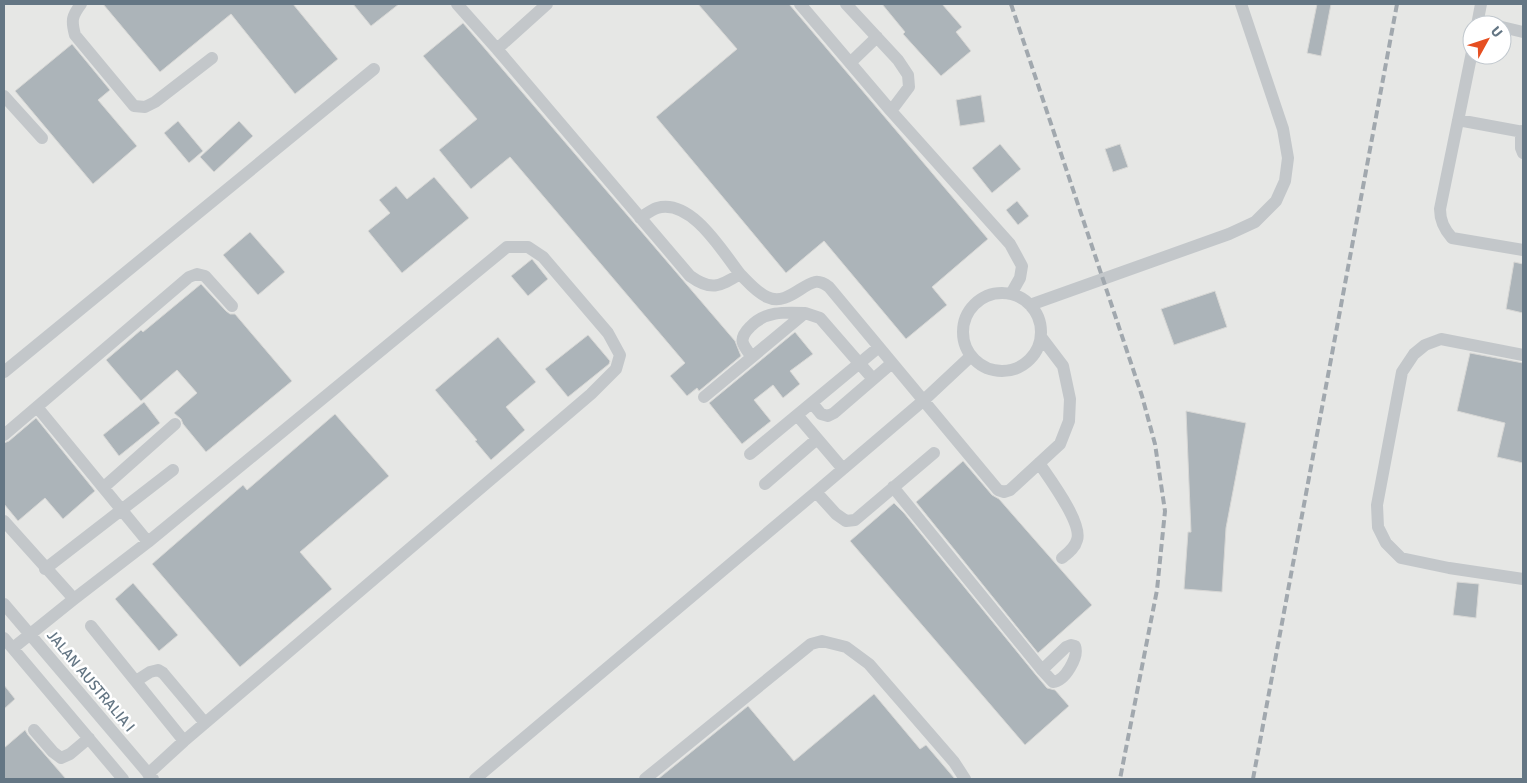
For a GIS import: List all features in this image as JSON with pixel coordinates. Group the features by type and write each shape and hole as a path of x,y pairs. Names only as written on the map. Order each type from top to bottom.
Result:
{"lane":[{"path":"81,4 74,13 71,23 75,35 134,106 145,108 155,102 212,58"},
{"path":"456,4 690,276 701,284 709,286 725,283 740,274"},
{"path":"496,49 547,4"},
{"path":"800,4 890,111 1010,244 1022,266 1020,278 1011,294"},
{"path":"846,4 898,60 908,74 909,87 890,111"},
{"path":"1030,305 1229,234 1256,222 1276,201 1285,181 1288,158 1283,129 1241,4"},
{"path":"850,62 877,37"},
{"path":"1469,65 1440,209 1440,218 1443,226 1452,238 1523,250"},
{"path":"4,372 374,69"},
{"path":"4,96 42,138"},
{"path":"1458,120 1522,131 1521,148 1523,153"},
{"path":"640,218 656,208 666,207 685,211 696,219 754,289 768,298 781,299 794,294 814,282 823,283 829,287 998,490 1004,492 1010,490 1060,444 1069,420 1070,399 1063,366 1041,338"},
{"path":"13,648 148,542 506,247 528,247 543,256 608,334 620,355 616,369 591,394 184,741 151,776"},
{"path":"4,435 189,277 197,274 205,276 232,306"},
{"path":"999,293 1011,294 1030,305 1038,317 1041,338 1037,350 1029,360 1018,368 1006,371 993,370 981,365 971,356 965,346 962,334 964,322 969,311 977,302 987,296 999,293"},
{"path":"752,357 743,346 742,339 744,333 759,318 779,312 805,313 820,318 873,379"},
{"path":"704,396 805,313"},
{"path":"1523,354 1441,339 1425,345 1414,354 1402,372 1377,505 1378,527 1386,543 1401,558 1449,568 1523,579"},
{"path":"750,454 879,347"},
{"path":"475,779 924,400 971,356"},
{"path":"812,403 821,414 828,416 834,413 892,363"},
{"path":"37,407 148,542"},
{"path":"797,415 843,469"},
{"path":"104,487 175,424"},
{"path":"765,484 817,439"},
{"path":"816,492 836,514 846,521 855,520 934,453"},
{"path":"1039,463 1066,504 1078,530 1078,540 1071,551 1062,558"},
{"path":"45,568 173,470"},
{"path":"893,487 1042,670"},
{"path":"4,521 74,599"},
{"name":"JALAN AUSTRALIA I","path":"4,604 151,776"},
{"path":"91,626 184,741"},
{"path":"4,638 123,779"},
{"path":"645,779 811,644 822,641 846,647 869,664 954,762 965,779"},
{"path":"136,681 150,672 158,670 163,672 205,723"},
{"path":"34,730 52,752 61,758 70,754 89,738"}],"shaded area":[{"path":"4,4 1523,4 1523,779 4,779"}],"building":[{"path":"103,4 293,4 338,59 295,94 231,14 160,72"},
{"path":"353,4 399,4 371,26"},
{"path":"698,4 789,4 988,239 932,287 947,305 906,339 824,241 786,273 656,117 737,49"},
{"path":"882,4 942,4 962,27 956,32 971,51 941,76 903,34 905,32"},
{"path":"1317,4 1331,4 1321,56 1307,53"},
{"path":"463,23 735,341 741,356 699,391 697,388 687,396 670,376 685,363 510,157 471,189 439,150 477,119 423,56"},
{"path":"72,44 110,90 98,100 137,146 93,184 15,91"},
{"path":"981,95 985,122 960,126 956,100"},
{"path":"178,121 203,151 189,163 164,133"},
{"path":"239,121 253,136 214,172 200,157"},
{"path":"1000,144 1021,169 992,193 972,168"},
{"path":"1120,144 1128,167 1113,172 1105,149"},
{"path":"434,177 469,218 402,273 368,231 390,213 379,200 396,186 407,199"},
{"path":"1017,201 1029,216 1018,225 1006,210"},
{"path":"250,232 285,272 258,295 223,255"},
{"path":"532,259 548,279 528,296 511,276"},
{"path":"1514,262 1523,264 1523,313 1506,309"},
{"path":"201,284 226,311 230,314 235,314 292,381 206,452 181,419 174,413 197,393 177,370 141,401 106,360 141,330 143,332"},
{"path":"1215,291 1227,327 1174,345 1161,309"},
{"path":"795,332 813,354 790,371 800,384 783,398 773,385 754,400 771,421 742,444 709,403"},
{"path":"588,335 610,361 609,364 568,397 545,369"},
{"path":"498,337 536,382 506,407 525,430 491,460 475,441 477,440 435,390"},
{"path":"1470,353 1523,363 1523,463 1497,457 1505,423 1457,411"},
{"path":"144,402 160,423 119,456 103,435"},
{"path":"1186,411 1246,423 1226,528 1222,592 1184,589 1188,532 1191,532"},
{"path":"335,414 389,476 300,552 332,589 240,667 152,564 243,485 247,490"},
{"path":"36,418 95,491 63,519 45,498 18,521 4,504 4,443 9,441"},
{"path":"963,461 1092,605 1038,653 916,502"},
{"path":"894,503 1047,688 1055,690 1069,706 1025,745 850,541"},
{"path":"1457,582 1479,584 1476,618 1453,615"},
{"path":"133,583 178,635 159,651 115,599"},
{"path":"4,685 15,699 4,709"},
{"path":"874,694 920,749 926,745 955,779 658,779 748,706 794,761"},
{"path":"25,730 66,779 4,779 4,748"}],"railway":[{"path":"1011,4 1142,396 1155,444 1165,511 1157,590 1120,779"},
{"path":"1253,779 1397,4"}]}
